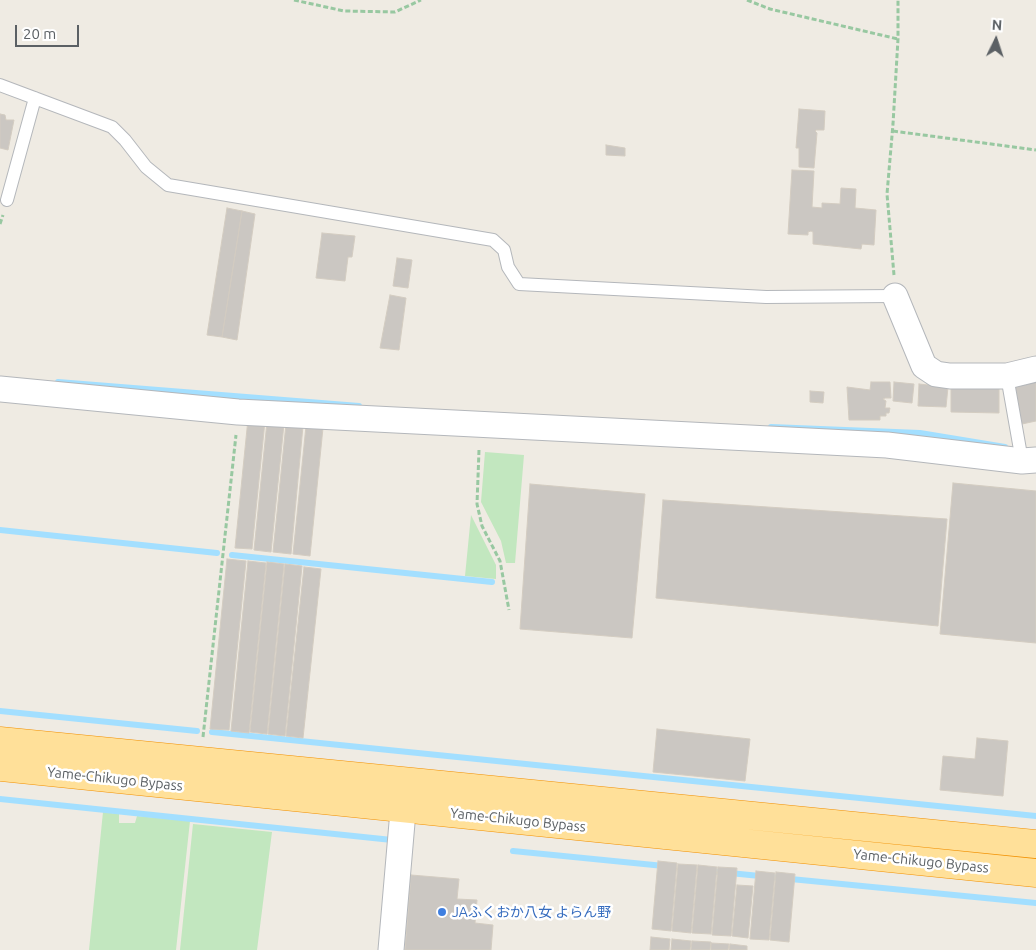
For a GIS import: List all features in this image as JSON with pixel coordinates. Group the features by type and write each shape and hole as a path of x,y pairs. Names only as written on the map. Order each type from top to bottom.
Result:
{"highway":[{"name":"Yame-Chikugo Bypass","path":"0,741 1036,844"},
{"name":"Yame-Chikugo Bypass","path":"0,767 1036,873"}],"street":[{"path":"895,296 924,366 936,374 950,376 1007,376 1036,369"},
{"path":"0,389 238,412 887,445 1029,460"},
{"path":"391,950 406,781"}],"lane":[{"path":"0,84 112,127 146,167 168,185 493,240 504,250 508,267 519,284 766,297 895,296"},
{"path":"7,200 36,98"},
{"path":"1007,376 1029,460"}],"path":[{"path":"294,0 344,11 395,12 421,0"},
{"path":"747,0 770,9 898,39"},
{"path":"895,296 887,194 893,131 898,0"},
{"path":"893,131 1036,150"},
{"path":"200,761 238,412"},
{"path":"479,450 477,504 482,526 500,561 509,610"}],"green space":[{"path":"485,452 524,455 515,563 506,563 501,541 481,502"},
{"path":"471,515 496,565 496,579 465,576"},
{"path":"103,812 119,814 119,823 135,823 137,816 190,821 176,950 89,950"},
{"path":"193,824 272,832 257,950 180,950"}],"building":[{"path":"799,109 825,111 824,130 815,131 817,133 814,168 799,167 799,148 796,148"},
{"path":"0,114 5,115 6,120 14,120 8,150 0,148"},
{"path":"606,145 625,148 625,156 606,155"},
{"path":"792,170 814,171 812,207 822,208 822,203 840,204 841,188 856,189 855,208 876,210 874,245 862,244 861,249 813,244 813,232 811,231 808,232 808,235 788,234"},
{"path":"227,208 242,211 222,337 207,335"},
{"path":"242,211 255,214 237,340 222,337"},
{"path":"322,233 355,236 352,257 348,257 345,281 316,278"},
{"path":"397,258 412,260 408,288 393,286"},
{"path":"390,295 406,298 399,350 380,348"},
{"path":"1036,375 1036,421 1022,424 1014,379"},
{"path":"871,382 890,382 891,398 883,399 886,401 885,408 890,408 889,413 886,413 886,416 880,416 880,420 849,420 847,387 870,390"},
{"path":"894,382 914,384 912,403 893,401"},
{"path":"919,384 948,387 946,407 918,406"},
{"path":"951,386 999,387 999,413 951,412"},
{"path":"810,391 824,392 823,403 810,402"},
{"path":"248,419 265,421 252,549 235,548"},
{"path":"267,422 284,424 271,552 254,550"},
{"path":"286,424 303,426 291,554 273,552"},
{"path":"306,426 323,428 310,556 293,554"},
{"path":"953,483 1036,491 1036,643 940,634"},
{"path":"530,484 645,494 632,638 520,629"},
{"path":"663,500 947,519 938,626 656,598"},
{"path":"227,559 246,561 229,730 210,729"},
{"path":"248,561 266,563 249,733 231,731"},
{"path":"267,562 284,564 267,734 250,732"},
{"path":"285,564 302,566 285,736 268,734"},
{"path":"304,567 321,569 303,738 286,736"},
{"path":"657,729 750,739 745,781 653,772"},
{"path":"977,738 1008,741 1003,796 940,790 943,756 975,759"},
{"path":"658,861 677,863 671,931 652,929"},
{"path":"678,864 697,865 691,933 672,931"},
{"path":"698,865 717,867 711,934 692,933"},
{"path":"718,867 737,868 731,936 712,935"},
{"path":"756,871 775,873 769,940 750,939"},
{"path":"776,872 795,874 789,942 770,940"},
{"name":"JAふくおか八女 よらん野","path":"411,875 459,879 457,899 477,900 475,923 493,925 491,950 405,950"},
{"path":"737,885 753,886 748,938 732,936"},
{"path":"651,937 670,939 669,950 650,950"},
{"path":"672,939 691,941 690,950 671,950"},
{"path":"692,941 711,942 710,950 691,950"},
{"path":"711,943 729,944 728,950 711,950"},
{"path":"730,944 747,946 747,950 729,950"}],"waterway":[{"path":"58,382 359,406"},
{"path":"771,427 920,433 1005,447"},
{"path":"0,530 217,553"},
{"path":"232,555 492,582"},
{"path":"0,711 197,731"},
{"path":"212,732 1036,816"},
{"path":"0,799 392,840"},
{"path":"513,851 664,866"},
{"path":"709,871 1036,903"}],"place":[{"name":"JAふくおか八女 よらん野","path":"442,912"}]}
